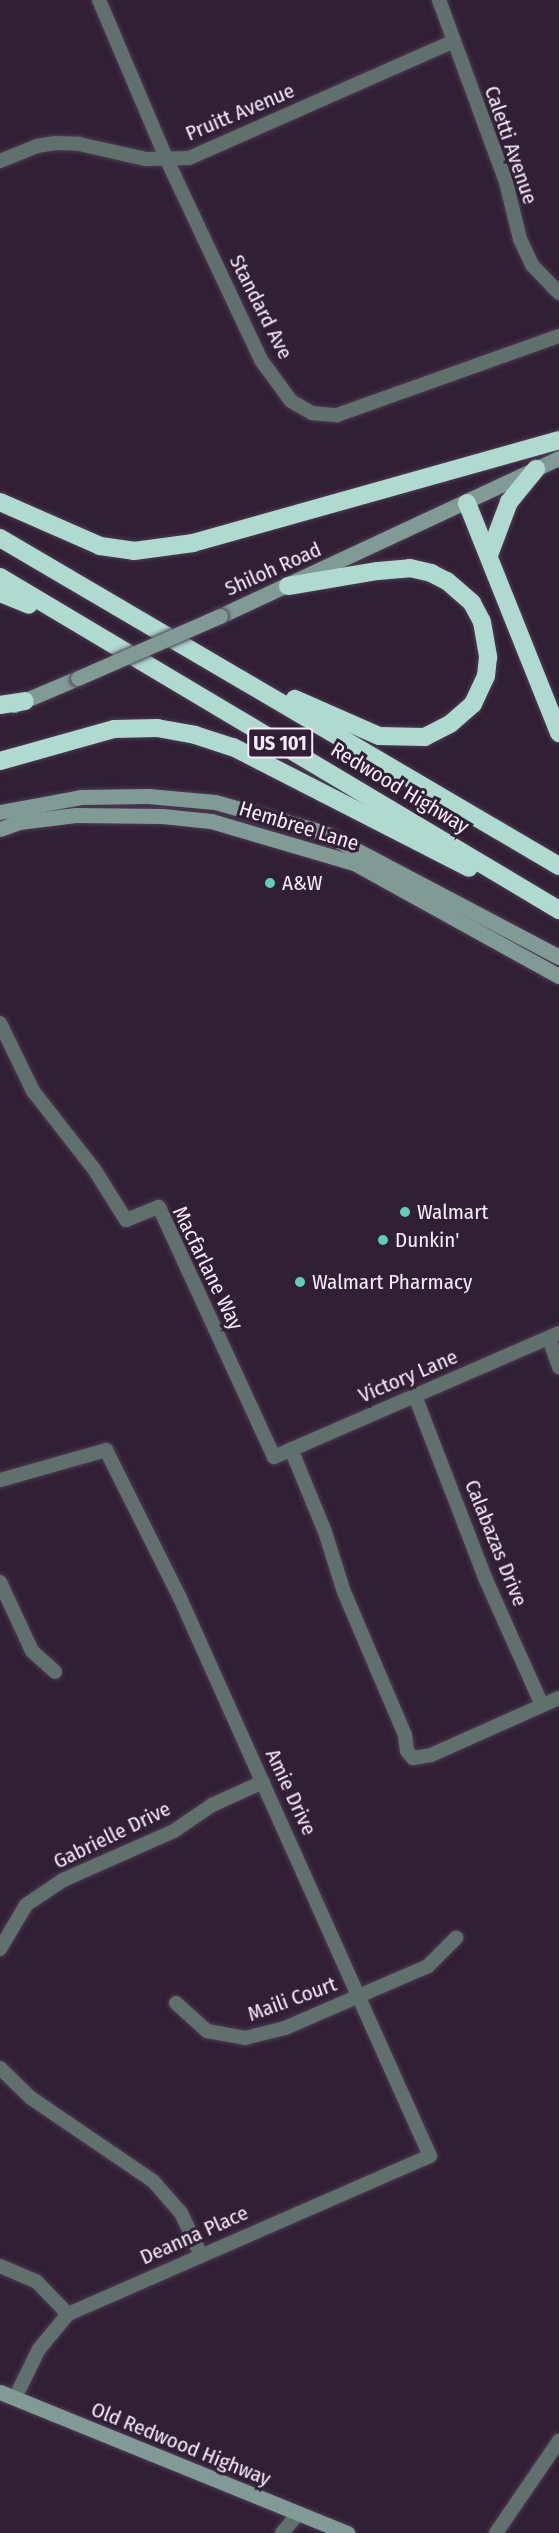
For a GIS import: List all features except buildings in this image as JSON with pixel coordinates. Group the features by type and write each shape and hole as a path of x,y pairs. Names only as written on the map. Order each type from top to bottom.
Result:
{"highway":[{"path":"0,502 100,546 134,551 193,543 559,440"},
{"path":"489,555 509,502 536,469"},
{"path":"467,503 559,733"},
{"name":"Redwood Highway","path":"0,538 559,866"},
{"path":"213,662 366,731 395,739 425,737 438,731 473,704 486,676 487,640 472,603 447,581 410,568 288,586"},
{"name":"Redwood Highway","path":"0,577 100,634 557,909"},
{"path":"0,593 100,634"},
{"path":"0,705 25,701"},
{"path":"0,761 114,729 157,728 195,735 233,747 414,843 557,909"}],"street":[{"name":"Standard Ave","path":"99,0 167,160 261,360 291,401 312,413 337,415 559,336"},
{"name":"Caletti Avenue","path":"439,0 452,42 506,182 520,238 532,265 559,293"},
{"name":"Pruitt Avenue","path":"0,161 36,146 56,143 167,160 189,158 452,42"},
{"name":"Shiloh Road","path":"0,711 288,586 559,458"},
{"name":"Hembree Lane","path":"0,812 81,797 148,796 215,802 322,832 559,957"},
{"name":"Hembree Lane","path":"0,829 19,822 76,815 162,816 211,821 354,863 559,976"},
{"name":"Macfarlane Way","path":"0,1023 33,1091 94,1169 126,1220 159,1207 274,1457"},
{"name":"Victory Lane","path":"274,1457 554,1336"},
{"path":"554,1336 559,1366"},
{"name":"Calabazas Drive","path":"415,1396 486,1580 542,1705"},
{"path":"291,1449 325,1532 344,1593 405,1734 407,1750 413,1758 431,1755 559,1698"},
{"name":"Amie Drive","path":"0,1480 106,1450 180,1598 361,1995 430,2156"},
{"path":"0,1582 32,1652 55,1672"},
{"name":"Gabrielle Drive","path":"0,1949 26,1905 63,1880 174,1831 212,1805 263,1782"},
{"name":"Maili Court","path":"176,2003 207,2031 245,2038 285,2028 428,1966 456,1938"},
{"path":"0,2068 31,2098 153,2181 181,2213 201,2255"},
{"name":"Deanna Place","path":"15,2398 39,2349 68,2313 430,2156"},
{"path":"0,2266 36,2281 68,2313"},
{"name":"Old Redwood Highway","path":"0,2392 348,2533"},
{"path":"496,2533 559,2441"},
{"path":"282,2533 299,2513"}],"place":[{"name":"A&W","path":"270,883"},
{"name":"Walmart","path":"405,1212"},
{"name":"Dunkin'","path":"383,1240"},
{"name":"Walmart Pharmacy","path":"300,1282"}]}
